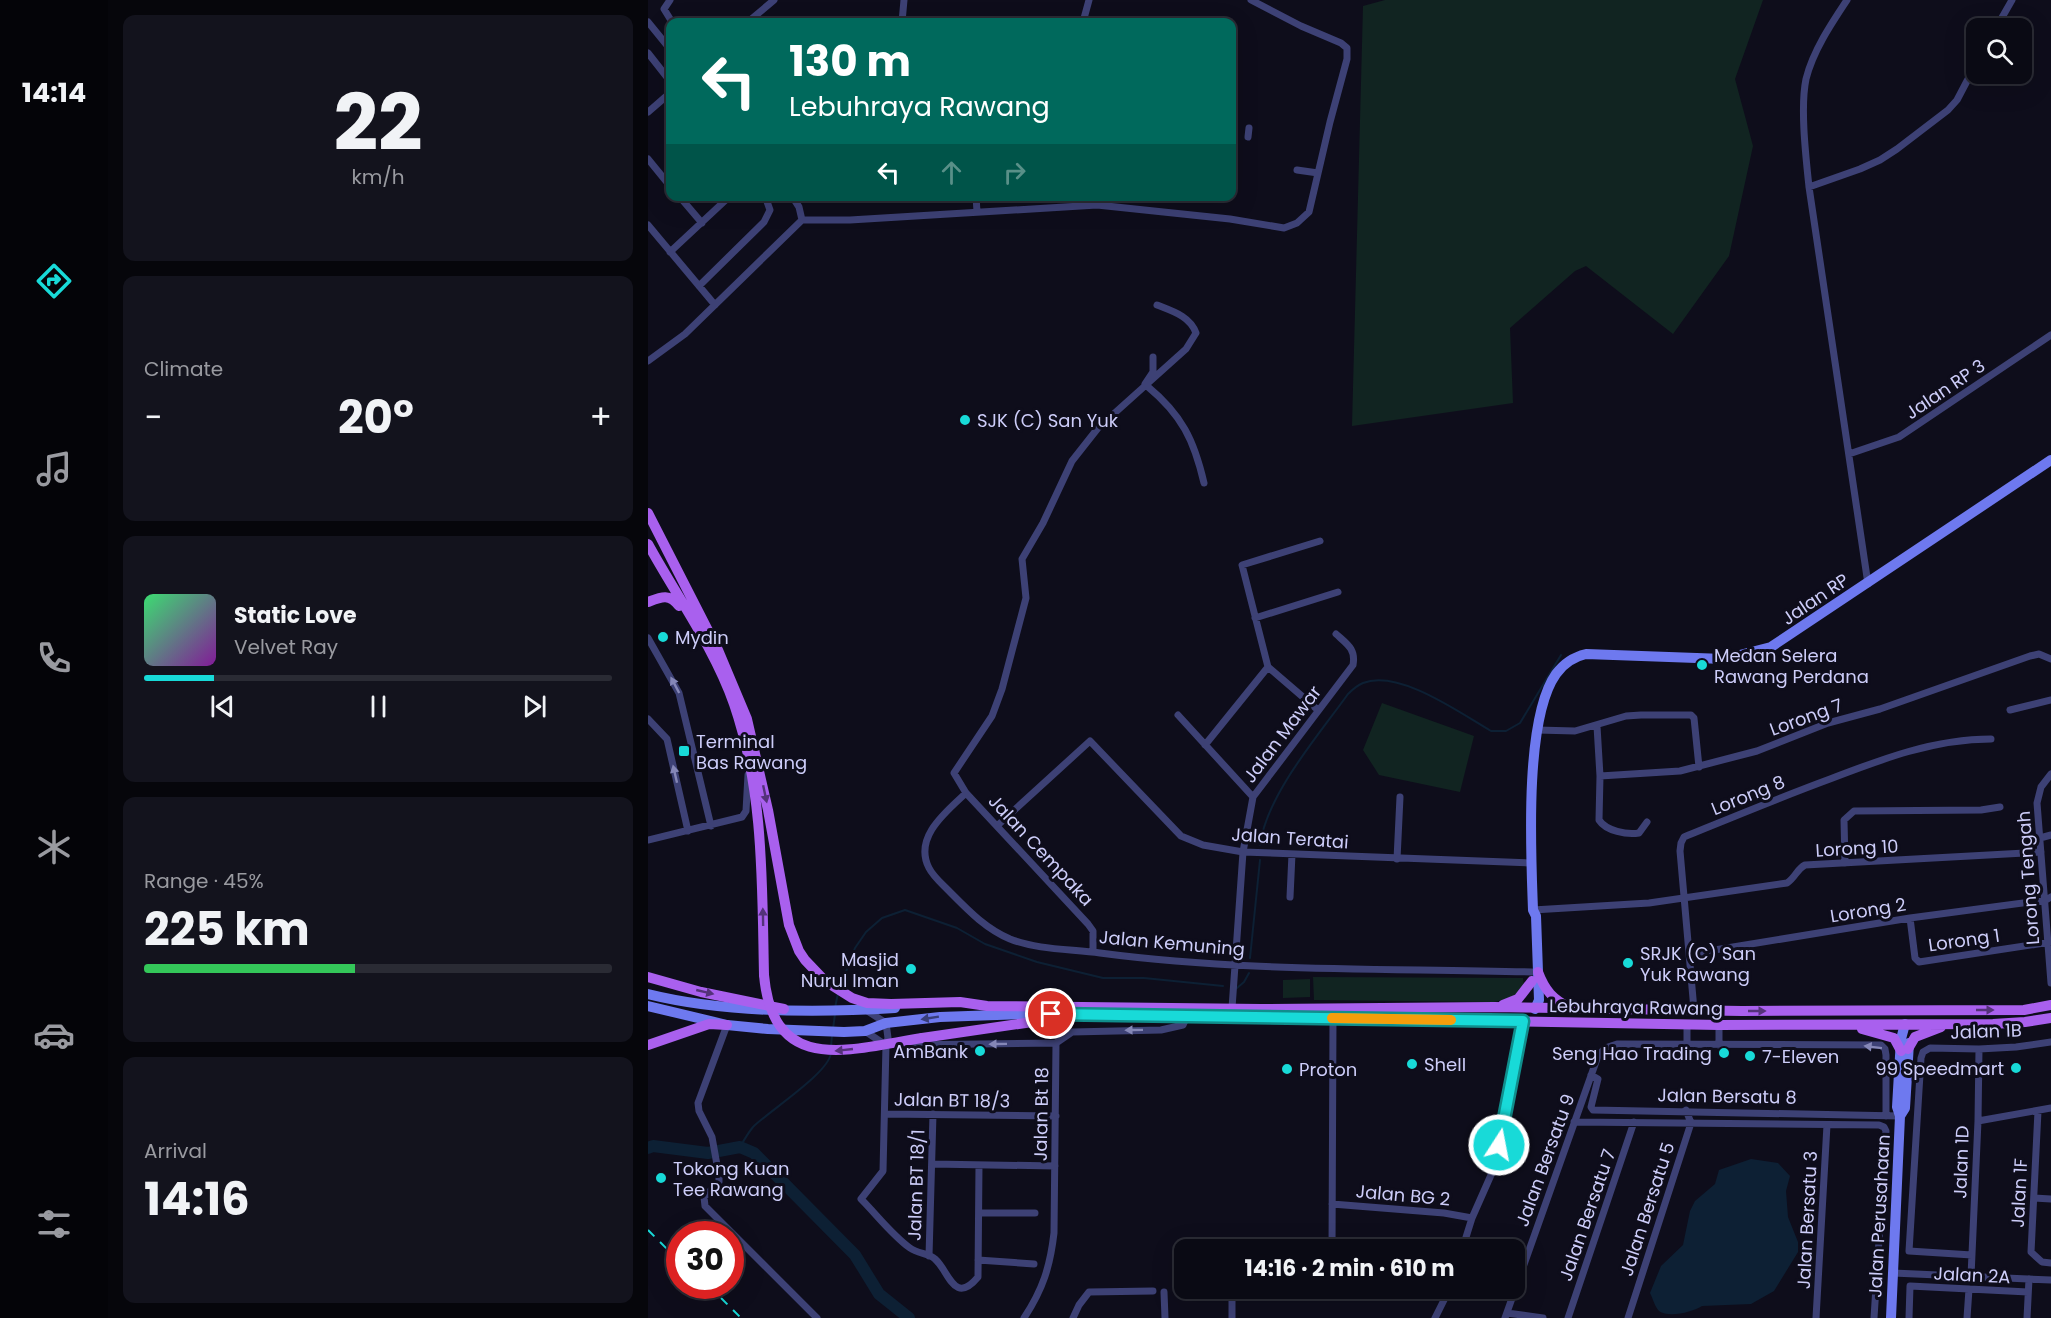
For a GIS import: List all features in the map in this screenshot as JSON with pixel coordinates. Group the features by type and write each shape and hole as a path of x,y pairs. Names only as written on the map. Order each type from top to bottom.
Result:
{"main road":[{"name":"Lebuhraya Rawang","path":"648,513 738,693 754,745 789,925 799,951 812,969 825,981 870,1007 960,1002 987,1006 1232,1008 2024,1010 2051,1005"},
{"path":"648,544 697,627 719,669 734,705 748,758 760,843 765,995 771,1012 786,1034 808,1048 835,1051 1039,1021 1051,1014"},
{"path":"648,602 672,586 675,581 672,563"},
{"path":"648,602 663,596 674,600 719,669"},
{"path":"1494,1007 1518,999 1534,975 1551,997 1572,1009"},
{"path":"648,977 701,992 784,1009"},
{"path":"1511,1021 1535,1009 1536,1016 1547,1022"},
{"path":"1883,1010 1902,1019 1905,1024 1926,1010"},
{"name":"Lebuhraya Rawang","path":"1051,1014 1719,1025 1950,1024 2025,1022 2051,1018"},
{"path":"648,1045 709,1024 727,1024"},
{"path":"1842,1025 1890,1035 1904,1050 1915,1037 1950,1024"}],"street":[{"path":"670,0 664,9 670,18"},
{"path":"753,18 774,0"},
{"path":"902,18 904,0"},
{"path":"1084,18 1089,0"},
{"path":"648,361 685,334 802,220 850,220 1097,205 1230,219 1284,228 1298,224 1310,212 1347,59 1347,48 1251,0"},
{"path":"1847,0 1817,50 1806,79 1805,147 1868,584"},
{"path":"2002,18 2012,0"},
{"path":"648,22 666,44"},
{"path":"648,54 666,76"},
{"path":"1809,187 1860,169 1897,149 1948,110 1957,100 1966,83"},
{"path":"648,112 666,96"},
{"path":"1248,137 1249,128"},
{"path":"648,159 666,181"},
{"path":"1297,170 1318,173"},
{"path":"683,201 702,223"},
{"path":"670,252 725,201"},
{"path":"699,286 764,222 770,210 767,201"},
{"path":"795,201 802,220"},
{"path":"976,201 977,212"},
{"path":"648,225 715,305"},
{"path":"1145,388 1186,349 1196,333 1193,325 1180,315 1157,305"},
{"name":"Jalan RP 3","path":"1849,454 1899,437 2051,335"},
{"path":"1145,388 1153,372 1153,357"},
{"path":"1145,388 1172,410 1188,432 1204,483"},
{"name":"Jalan Cempaka","path":"1093,952 1093,931 1088,924 966,793 954,773 992,716 1002,689 1026,598 1022,559 1026,550 1043,523 1072,461 1084,444 1098,428 1145,388"},
{"name":"Jalan RP","path":"1538,730 1550,685 1565,663 1575,657 1586,654 1702,659 1739,657 1771,647 2051,460"},
{"path":"1318,710 1268,666 1242,565 1320,541"},
{"path":"1255,618 1338,592"},
{"name":"Jalan Mawar","path":"1232,1008 1243,852 1253,797 1353,665 1352,649 1336,634"},
{"path":"648,638 679,693 711,825"},
{"path":"2049,658 2051,649"},
{"name":"Lorong 7","path":"1600,776 1680,771 1699,767 1757,751 1828,723 1880,709 2030,656 2039,654 2049,658"},
{"path":"1205,745 1268,666"},
{"path":"2010,710 2051,700"},
{"path":"1178,715 1253,797"},
{"path":"1535,1009 1533,1000 1536,916 1533,910 1531,863 1532,798 1538,730 1575,731 1626,716 1691,715 1694,718 1699,767"},
{"path":"648,719 667,739 688,831"},
{"path":"1597,726 1600,776 1599,820 1608,829 1634,834 1639,832 1647,822"},
{"name":"Lorong 8","path":"1694,1010 1680,851 1680,843 1684,837 1883,759 1925,747 1991,739"},
{"name":"Jalan Teratai","path":"998,825 1090,741 1181,836 1203,845 1243,852 1292,855 1531,863"},
{"path":"648,840 737,819 746,811 748,758"},
{"name":"Lorong Tengah","path":"2051,774 2048,781 2041,787 2037,803 2040,852 2048,899 2051,983"},
{"name":"Jalan Kemuning","path":"966,793 940,819 928,838 925,851 929,868 977,919 1012,940 1093,952 1234,965 1534,975"},
{"path":"1397,859 1400,797"},
{"path":"1845,863 1844,820 1854,812 1981,810 2000,807"},
{"path":"2040,838 2051,835"},
{"name":"Lorong 10","path":"1533,910 1649,903 1787,883 1800,867 1805,865 2040,852"},
{"path":"1290,897 1292,855"},
{"name":"Lorong 2","path":"1689,954 1910,918 2048,899"},
{"name":"Lorong 1","path":"1910,918 1919,962 2049,943"},
{"path":"648,994 711,1005 825,1011 870,1007 886,1023 888,1038 883,1171 861,1198 906,1245 936,1259 954,1285 962,1288 971,1285 978,1277 979,1165"},
{"name":"Lebuhraya Rawang","path":"648,1006 727,1024 844,1032 865,1031 886,1023 940,1017 1051,1014"},
{"name":"Jalan Bt 18","path":"886,1046 1056,1043 1072,1032 1161,1030 1182,1025 1187,1016"},
{"path":"1332,1239 1334,1018"},
{"path":"1465,1239 1495,1166 1523,1021"},
{"path":"727,1024 698,1102 699,1111 712,1137 718,1182 704,1197 705,1206 817,1318"},
{"path":"1688,1024 1687,1045 1881,1046 1885,1049 1886,1055 1886,1116"},
{"name":"Jalan Perusahaan","path":"1891,1318 1900,1116 1898,1107 1904,1050 1909,1040 1905,1024"},
{"path":"1719,1025 1719,1045"},
{"path":"865,1031 886,1046"},
{"name":"Jalan 1B","path":"1972,1255 1910,1251 1923,1052 1930,1048 1979,1049 2051,1042"},
{"name":"Jalan Bt 18","path":"1024,1318 1036,1300 1051,1262 1054,1233 1056,1043"},
{"name":"Jalan Bersatu 9","path":"1506,1316 1598,1056 1605,1048 1617,1044 1687,1045"},
{"name":"Jalan 1D","path":"1971,1276 1979,1049"},
{"name":"Jalan Bersatu 8","path":"1591,1075 1598,1079 1591,1107 1593,1110 1686,1110 1900,1116"},
{"path":"1978,1121 2051,1108"},
{"name":"Jalan Bersatu 5","path":"1628,1318 1690,1123 1686,1110"},
{"name":"Jalan 1F","path":"2038,1111 2031,1252 2042,1262 2051,1263"},
{"name":"Jalan BT 18/3","path":"885,1114 1056,1116"},
{"name":"Jalan BT 18/1","path":"929,1256 933,1114"},
{"path":"1574,1122 1879,1125 1884,1127 1886,1131 1874,1318"},
{"name":"Jalan Bersatu 7","path":"1568,1318 1634,1122"},
{"name":"Jalan Bersatu 3","path":"1816,1318 1827,1125"},
{"path":"932,1164 1055,1166"},
{"path":"2034,1198 2051,1199"},
{"name":"Jalan BG 2","path":"1332,1204 1444,1213 1472,1218"},
{"path":"979,1213 1035,1213"},
{"path":"978,1260 1034,1264"},
{"path":"1893,1273 2051,1280"},
{"path":"2027,1318 2029,1279"},
{"name":"Jalan 2A","path":"1908,1318 1910,1286 2028,1292"},
{"path":"1967,1318 1969,1289"},
{"path":"1073,1318 1089,1292 1154,1291"},
{"path":"1164,1292 1165,1318"},
{"path":"1232,1299 1232,1318"},
{"path":"1435,1318 1444,1299"},
{"path":"1506,1316 1543,1318"}],"green space":[{"path":"1385,0 1763,0 1735,79 1753,146 1729,256 1673,334 1586,266 1575,271 1510,328 1513,403 1352,426 1363,6"},
{"path":"1382,703 1474,736 1460,792 1379,775 1363,750"},
{"path":"1313,977 1523,978 1524,987 1510,997 1494,1002 1314,1000"},
{"path":"1310,979 1310,997 1283,998 1283,980"}],"water":[{"path":"1751,1159 1778,1163 1790,1176 1786,1191 1788,1217 1798,1242 1798,1252 1774,1291 1751,1304 1702,1306 1675,1314 1659,1311 1650,1293 1661,1266 1683,1245 1690,1211 1695,1201 1715,1184 1719,1170"}],"waterway":[{"path":"1260,845 1272,806 1295,766 1348,694 1359,685 1378,680 1411,687 1446,704 1491,731 1506,731 1520,723 1561,655"},
{"path":"1250,958 1260,860"},
{"path":"841,985 855,948 866,932 882,918 905,910 957,928 985,944 1037,962 1103,978 1144,978 1223,986"},
{"path":"1237,988 1249,973"},
{"path":"835,1008 838,993"},
{"path":"833,1029 835,1014"},
{"path":"831,1047 832,1035"},
{"path":"740,1147 753,1127 820,1071 831,1053"},
{"path":"648,1148 653,1146 708,1153 740,1147 754,1153 855,1255 879,1294 909,1318"}],"railway":[{"path":"648,1230 666,1248"},
{"path":"722,1299 741,1318"}],"slow traffic":[{"path":"1332,1018 1451,1020"}],"place":[{"name":"SJK (C) San Yuk","path":"965,420"},
{"name":"Mydin","path":"663,637"},
{"name":"Medan Selera Rawang Perdana","path":"1702,665"},
{"name":"Terminal Bas Rawang","path":"684,751"},
{"name":"SRJK (C) San Yuk Rawang","path":"1628,963"},
{"name":"Masjid Nurul Iman","path":"911,969"},
{"name":"AmBank","path":"980,1051"},
{"name":"Seng Hao Trading","path":"1724,1053"},
{"name":"7-Eleven","path":"1750,1056"},
{"name":"Shell","path":"1412,1064"},
{"name":"99 Speedmart","path":"2016,1068"},
{"name":"Proton","path":"1287,1069"},
{"name":"Tokong Kuan Tee Rawang","path":"661,1178"}],"route":[{"path":"1051,1014 1523,1021 1499,1145"}]}
